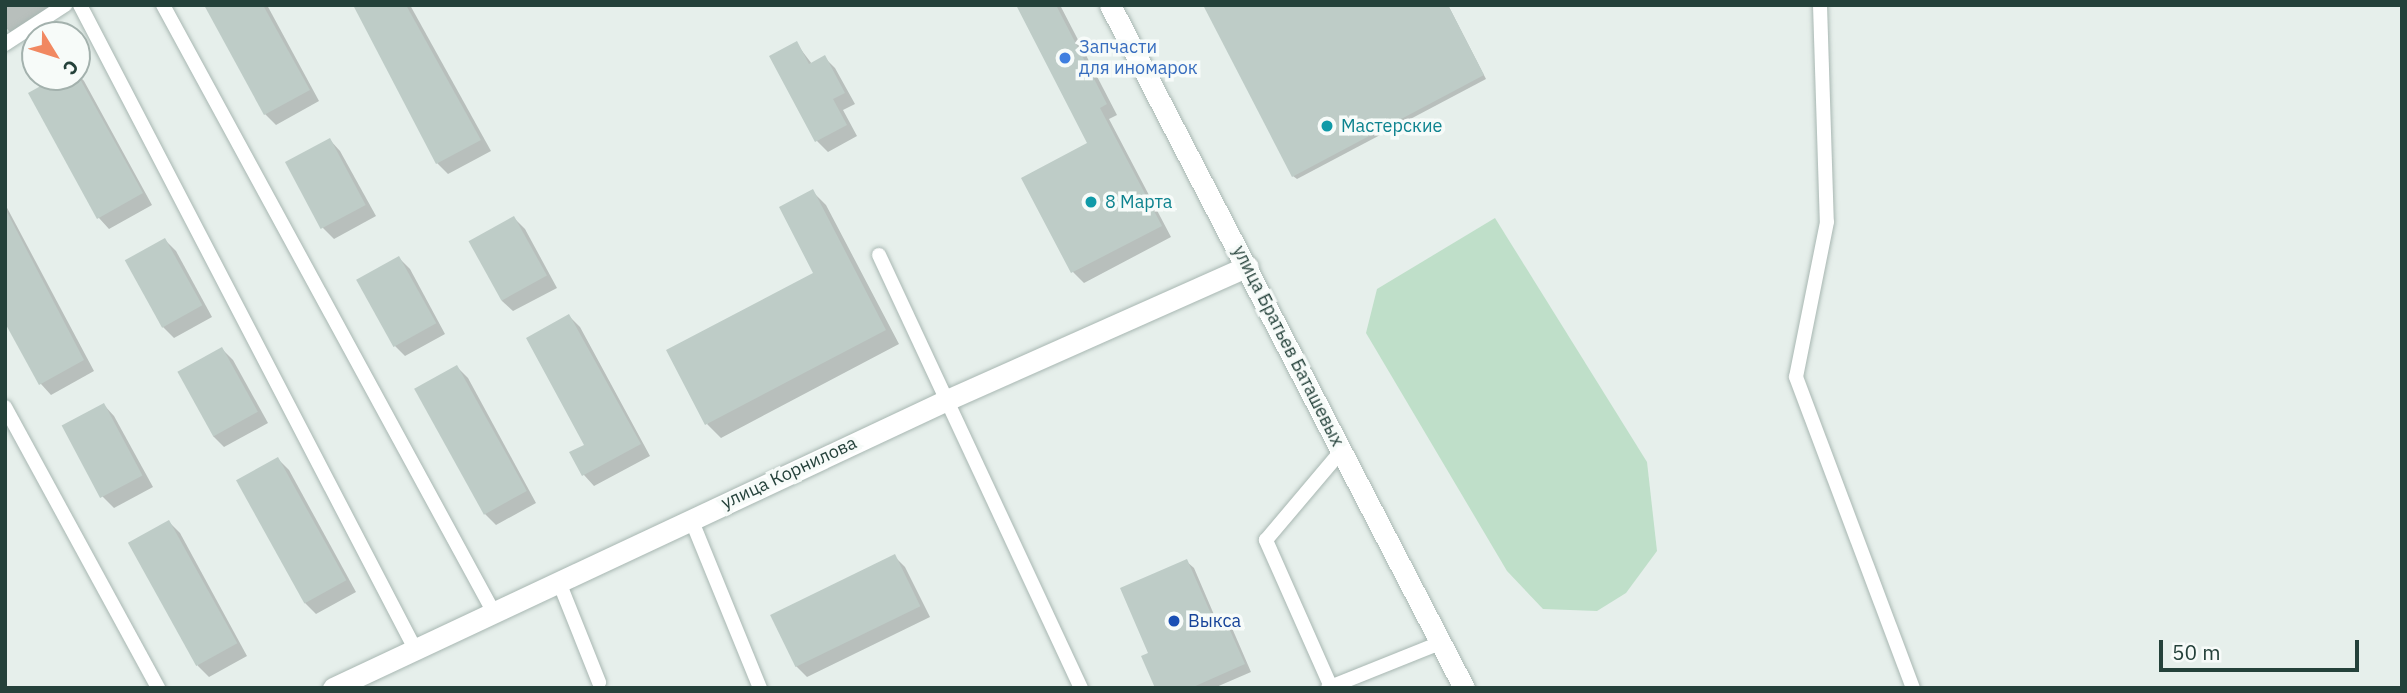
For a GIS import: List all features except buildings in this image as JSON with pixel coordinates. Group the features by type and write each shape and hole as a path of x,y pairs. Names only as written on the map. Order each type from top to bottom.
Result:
{"street":[{"name":"улица Братьев Баташевых","path":"1111,5 1464,688"},
{"name":"улица Корнилова","path":"333,688 947,400 1248,266"}],"lane":[{"path":"5,44 65,5"},
{"path":"79,5 414,648"},
{"path":"163,5 493,611"},
{"path":"1820,5 1827,222 1796,377 1913,688"},
{"path":"879,255 1082,688"},
{"path":"5,407 158,688"},
{"path":"1342,450 1266,540 1330,687 1440,643"},
{"path":"691,519 760,688"},
{"path":"559,582 599,682"}],"green space":[{"path":"1495,218 1647,462 1657,551 1626,593 1597,611 1543,609 1507,571 1366,333 1377,289"}],"place":[{"name":"Запчасти для иномарок","path":"1065,58"},
{"name":"Мастерские","path":"1327,126"},
{"name":"8 Марта","path":"1091,202"},
{"name":"Выкса","path":"1174,621"}]}
